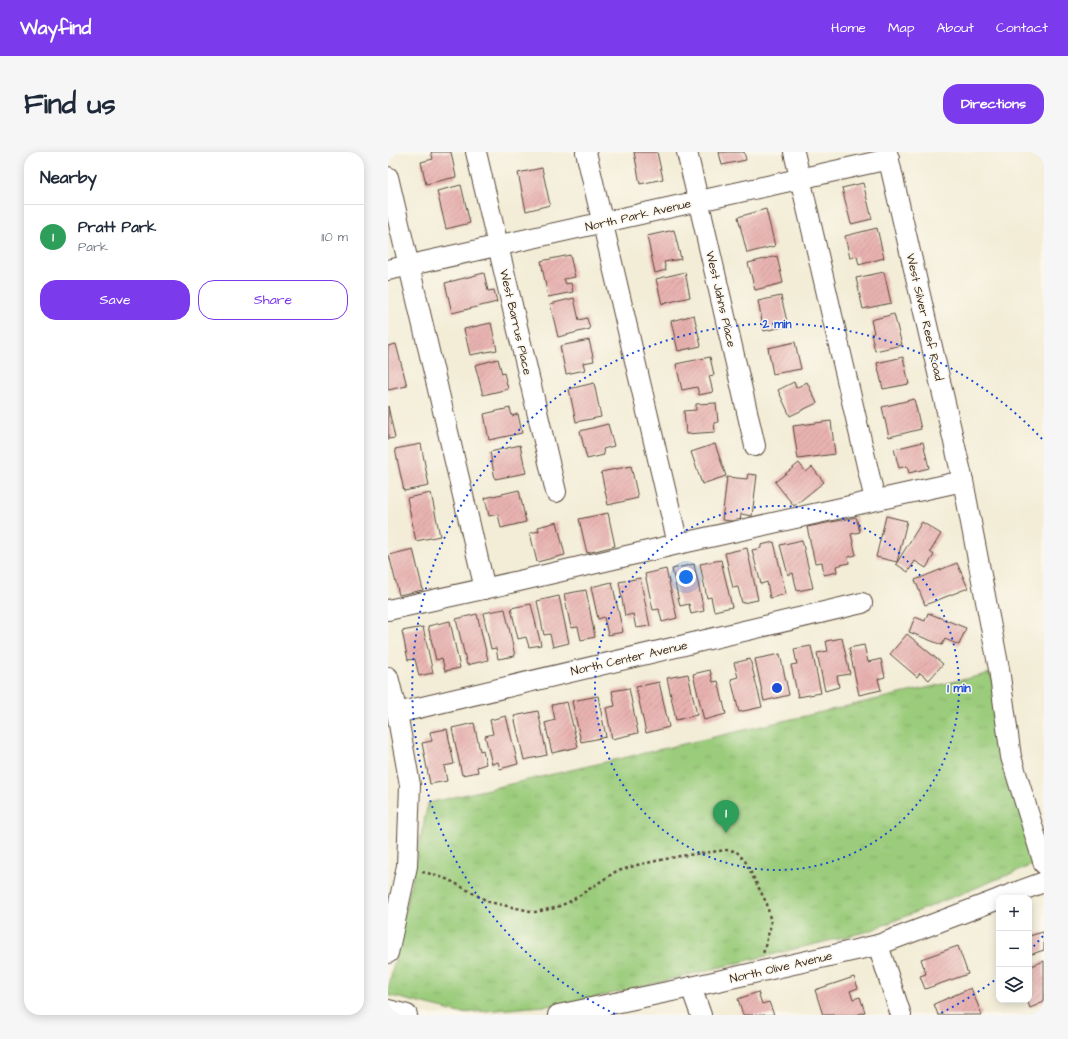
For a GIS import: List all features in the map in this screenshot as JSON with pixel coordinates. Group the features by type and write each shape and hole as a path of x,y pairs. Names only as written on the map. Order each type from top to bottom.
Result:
{"street":[{"name":"West Barrus Place","path":"476,152 556,492"},
{"path":"586,152 678,544"},
{"name":"West Jahns Place","path":"687,152 755,446"},
{"path":"794,152 875,500"},
{"name":"North Park Avenue","path":"388,270 800,179 888,155"},
{"name":"West Silver Reef Road","path":"888,155 963,481 999,669 1011,757 1044,864"},
{"path":"388,177 485,589"},
{"path":"388,610 963,481"},
{"name":"North Center Avenue","path":"397,713 862,603"},
{"path":"388,677 397,713 410,785 406,870 388,953"},
{"name":"North Olive Avenue","path":"1008,895 1044,882"},
{"name":"North Olive Avenue","path":"558,1015 878,945 996,900"},
{"path":"878,945 902,1015"},
{"path":"691,987 701,1015"},
{"path":"388,1010 407,1015"}],"path":[{"path":"406,870 436,875 489,902 535,912 555,908 571,902 615,872 637,865 680,856 726,850 736,851 745,861 767,904 771,924 758,972"}],"green space":[{"path":"991,673 1037,863 869,931 569,1004 460,1013 388,995 428,803"}],"building":[{"path":"431,152 451,152 456,177 426,184 421,162 433,159"},
{"path":"634,152 657,152 663,179 640,184"},
{"path":"719,152 744,152 746,160 722,165"},
{"path":"542,168 550,205 526,211 518,173"},
{"path":"863,183 872,219 851,224 842,188"},
{"path":"461,185 470,223 446,229 437,191"},
{"path":"766,209 775,246 747,253 738,217"},
{"path":"877,228 884,258 859,265 857,256 850,258 845,236"},
{"path":"674,230 681,259 664,262 666,270 655,273 647,236"},
{"path":"570,255 575,277 564,279 566,284 571,283 573,292 548,297 541,261"},
{"path":"777,256 783,283 755,290 748,263"},
{"path":"685,272 690,297 662,304 656,279"},
{"path":"884,272 891,303 863,309 856,278"},
{"path":"484,273 488,291 494,290 497,302 452,313 445,283"},
{"path":"781,296 788,326 764,331 758,301"},
{"path":"574,298 579,320 587,318 590,329 558,337 550,304"},
{"path":"894,314 902,345 875,351 871,334 874,333 871,320"},
{"path":"694,315 701,346 678,351 671,321"},
{"path":"491,323 497,350 470,355 464,329"},
{"path":"589,340 594,361 583,363 585,370 566,374 560,346"},
{"path":"795,342 801,369 773,374 768,348"},
{"path":"396,344 407,386 388,390 388,346"},
{"path":"710,357 714,375 709,376 713,392 699,395 697,387 682,390 676,364"},
{"path":"903,357 909,384 883,389 877,363"},
{"path":"498,359 502,374 504,373 508,389 483,395 475,365"},
{"path":"794,382 796,388 807,382 817,403 790,416 778,390"},
{"path":"594,383 601,417 576,422 569,389"},
{"path":"914,399 921,429 889,437 882,407"},
{"path":"716,403 718,422 714,423 715,432 686,434 684,411 696,410 696,404"},
{"path":"388,406 395,438 388,439"},
{"path":"510,408 512,416 518,414 522,433 489,440 484,414"},
{"path":"831,421 835,454 798,459 793,426"},
{"path":"608,424 614,446 603,449 604,455 587,459 580,431"},
{"path":"923,442 929,468 909,473 907,466 899,468 894,449"},
{"path":"421,444 429,486 404,491 395,449"},
{"path":"715,444 726,476 702,484 691,452"},
{"path":"520,445 526,473 495,479 490,452"},
{"path":"799,463 806,472 812,467 824,482 794,506 775,482"},
{"path":"631,466 638,498 608,505 601,472"},
{"path":"748,474 757,475 752,516 741,514 740,522 722,520 727,477 747,479"},
{"path":"519,490 526,522 501,528 498,514 489,516 485,498"},
{"path":"431,493 440,536 416,541 407,498"},
{"path":"608,513 615,546 587,553 579,519"},
{"path":"886,516 907,521 897,562 876,557"},
{"path":"856,517 860,532 851,534 856,555 848,557 849,563 836,566 837,572 824,575 822,562 815,563 807,527"},
{"path":"557,522 565,555 537,562 530,533 539,531 538,527"},
{"path":"922,522 941,534 930,552 934,555 926,568 915,561 908,572 896,564"},
{"path":"802,540 813,588 797,591 793,573 788,575 780,545"},
{"path":"774,542 786,594 770,598 767,582 761,584 752,550 761,548 761,545"},
{"path":"747,548 758,600 742,603 738,587 733,588 725,553"},
{"path":"413,549 423,590 399,595 389,555"},
{"path":"721,560 732,607 714,611 711,597 707,598 700,564"},
{"path":"957,563 968,588 925,605 915,580"},
{"path":"694,564 704,611 691,614 689,604 680,606 672,569"},
{"path":"666,569 677,618 662,622 659,609 653,610 645,574"},
{"path":"640,578 650,626 636,628 633,614 625,616 619,582"},
{"path":"612,582 623,632 608,635 604,617 598,619 591,587"},
{"path":"586,590 595,637 581,640 578,627 571,628 564,594"},
{"path":"559,596 569,643 553,647 550,634 544,635 537,601"},
{"path":"531,604 541,645 529,647 526,637 518,639 511,608"},
{"path":"505,609 515,656 498,659 496,648 491,649 483,613"},
{"path":"928,613 966,628 959,645 945,639 942,645 909,632 915,617 925,621"},
{"path":"477,614 488,660 467,665 456,619"},
{"path":"450,621 460,668 445,671 442,658 436,660 428,626"},
{"path":"423,627 433,673 419,676 415,659 408,660 402,631"},
{"path":"907,634 943,664 929,680 920,673 917,677 890,654"},
{"path":"842,638 850,674 837,676 839,687 825,691 817,653 828,651 826,641"},
{"path":"864,645 868,662 881,659 885,677 878,679 881,690 859,695 849,648"},
{"path":"811,646 821,693 798,697 791,665 797,664 794,649"},
{"path":"780,654 789,695 764,701 755,659"},
{"path":"750,659 762,707 739,712 731,679 738,677 734,663"},
{"path":"710,670 713,682 718,681 726,714 704,720 693,674"},
{"path":"688,674 697,715 676,720 667,678"},
{"path":"659,682 669,727 646,733 636,687"},
{"path":"629,688 638,733 612,739 606,708 615,706 612,691"},
{"path":"598,696 606,737 581,742 572,701"},
{"path":"567,702 578,747 552,753 545,723 555,720 552,705"},
{"path":"538,711 547,755 524,760 514,716"},
{"path":"506,716 518,764 500,769 498,762 492,764 485,736 493,734 490,720"},
{"path":"474,723 480,751 483,750 486,764 477,767 478,772 462,775 452,728"},
{"path":"447,729 454,764 444,766 447,781 430,784 422,743 432,741 430,732"},
{"path":"1043,932 1044,950 1032,954 1032,935"},
{"path":"958,946 968,974 925,989 920,976 926,974 921,959"},
{"path":"1044,961 1044,1002 1030,1008 1028,1003 1032,1003 1032,966"},
{"path":"854,977 858,988 850,991 853,999 860,997 865,1012 856,1015 823,1015 815,990"},
{"path":"971,988 982,1015 938,1015 934,1004"},
{"path":"758,992 762,1004 769,1002 774,1015 743,1015 738,999"}],"place":[{"name":"Pratt Park","path":"726,833"}]}
